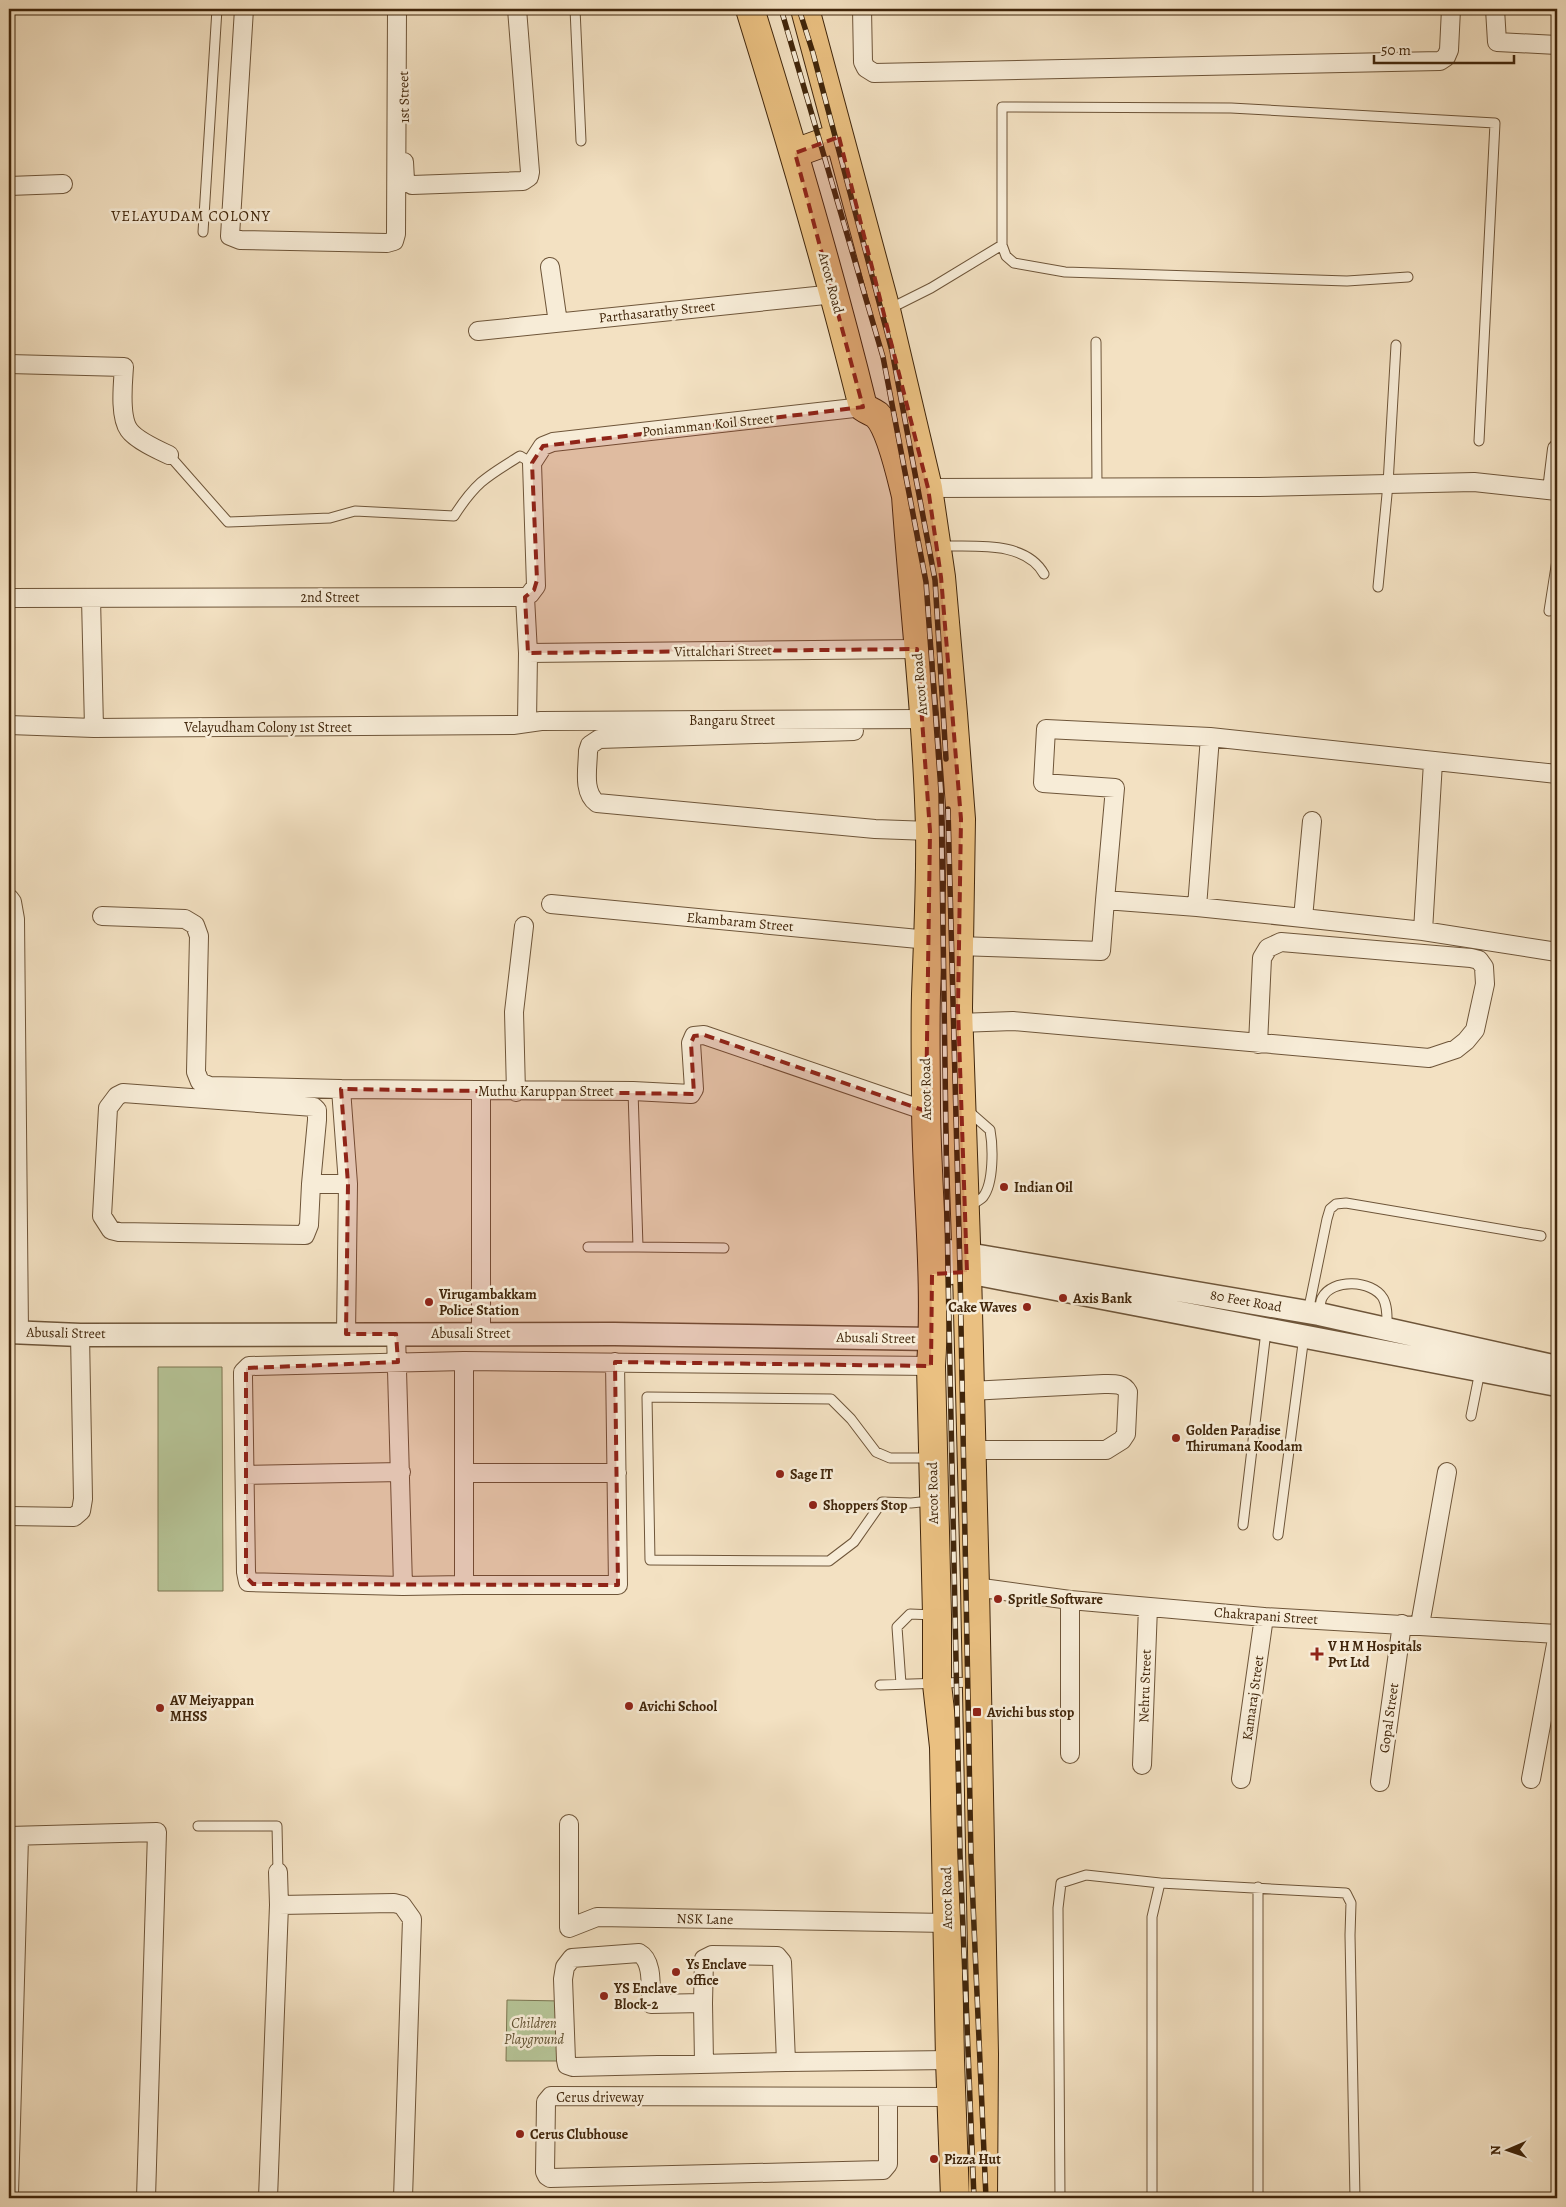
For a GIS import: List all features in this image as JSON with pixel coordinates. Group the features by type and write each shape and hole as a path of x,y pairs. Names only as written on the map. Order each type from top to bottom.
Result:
{"main road":[{"name":"Arcot Road","path":"750,9 835,294 863,407 877,415 888,435 898,461 906,496 928,771 930,831 930,940 926,994 926,1111 932,1261 933,1500 937,1616 936,1684 944,1747 950,2060 955,2198"},
{"path":"805,9 886,310 928,488 942,587 961,818 958,946 959,1023 967,1263 979,1391 975,1587 984,2054 983,2198"},
{"path":"794,153 839,137"}],"street":[{"path":"244,9 230,236 240,240 387,243 394,241 396,234 397,9"},
{"name":"1st Street","path":"403,9 404,178 408,184 523,180 529,177 517,9"},
{"path":"862,9 863,62 866,68 874,73 1440,60 1446,57 1449,50 1451,9"},
{"path":"1495,9 1497,42 1557,45"},
{"path":"9,186 63,184"},
{"path":"550,267 558,323"},
{"name":"Parthasarathy Street","path":"478,331 835,294"},
{"path":"9,364 124,367 121,402 128,430 150,446 170,455"},
{"name":"Poniamman Koil Street","path":"532,463 543,446 554,442 863,407"},
{"path":"928,488 1474,482 1555,490 1557,450"},
{"path":"532,463 536,580 534,590 525,597 534,722"},
{"name":"2nd Street","path":"9,598 525,597"},
{"path":"91,598 94,728"},
{"name":"Vittalchari Street","path":"528,653 918,649"},
{"name":"Velayudham Colony 1st Street","path":"9,725 94,728 513,726 534,722"},
{"name":"Bangaru Street","path":"534,722 924,726"},
{"path":"924,726 905,730 606,737 594,741 590,745 587,790 592,799 597,803 875,828 930,831"},
{"path":"958,946 1101,951 1114,788 1043,783 1046,729 1210,737 1557,774"},
{"path":"1197,907 1210,737"},
{"path":"1423,932 1433,762"},
{"path":"1303,918 1312,821"},
{"path":"9,898 12,902 15,920 14,1332"},
{"path":"1105,900 1303,918 1423,932 1557,952"},
{"name":"Ekambaram Street","path":"551,904 930,940"},
{"name":"Muthu Karuppan Street","path":"102,916 185,919 195,925 199,936 196,1072 200,1082 210,1086 341,1090 633,1091 691,1094 694,1089 691,1043 694,1036 704,1035 926,1111"},
{"path":"516,1092 514,1012 524,926"},
{"path":"959,1023 1013,1021 1258,1044 1428,1058 1456,1049 1475,1030 1485,984 1484,967 1479,960 1471,958 1281,942 1268,948 1262,958 1258,1044"},
{"path":"341,1090 348,1184 346,1334"},
{"path":"481,1090 482,1333"},
{"path":"123,1092 314,1107 317,1110 317,1120 311,1184 309,1226 305,1235 119,1232 111,1230 102,1216 108,1108 117,1096 123,1092"},
{"path":"311,1184 348,1184"},
{"name":"80 Feet Road","path":"932,1261 967,1263 1313,1313 1557,1367"},
{"name":"80 Feet Road","path":"967,1263 1304,1336 1557,1385"},
{"name":"Abusali Street","path":"14,1332 80,1334 482,1333 932,1353"},
{"path":"9,1516 74,1517 81,1511 83,1499 80,1334"},
{"path":"396,1334 403,1586"},
{"path":"615,1362 618,1585 403,1586 248,1582 246,1577 243,1372 249,1366 464,1361 615,1362 932,1353"},
{"path":"464,1361 464,1585"},
{"path":"979,1391 1104,1384 1120,1385 1126,1387 1128,1392 1126,1434 1122,1440 1106,1450 979,1450"},
{"path":"245,1475 401,1472"},
{"path":"1420,1625 1447,1472"},
{"path":"465,1473 617,1473"},
{"name":"Chakrapani Street","path":"975,1587 1148,1608 1264,1617 1557,1634"},
{"path":"1070,1600 1070,1754"},
{"name":"Nehru Street","path":"1142,1765 1148,1608"},
{"name":"Kamaraj Street","path":"1241,1779 1264,1617"},
{"name":"Gopal Street","path":"1380,1782 1402,1624"},
{"path":"1531,1780 1557,1639"},
{"name":"NSK Lane","path":"569,1824 569,1928 597,1918 947,1923"},
{"path":"9,2194 14,1837 157,1832 146,2198"},
{"path":"268,2198 279,1905 278,1872"},
{"path":"279,1905 394,1903 402,1905 412,1919 403,2198"},
{"path":"703,2003 650,2004 648,1962 639,1953 572,1958 565,1967 563,1979 567,2065 573,2068 704,2063 950,2060"},
{"path":"704,2063 704,1959 712,1954 777,1956 782,1962 786,2062"},
{"name":"Cerus driveway","path":"888,2098 888,2164 883,2170 550,2178 545,2172 546,2102 551,2096 952,2097"}],"lane":[{"path":"203,232 217,9"},
{"path":"575,9 581,141"},
{"path":"1408,277 1347,281 1065,272 1014,263 1006,256 1002,245 1002,106 1230,108 1495,123 1479,441"},
{"path":"886,310 931,288 1002,245"},
{"path":"1096,342 1096,487"},
{"path":"1378,587 1388,484 1396,344"},
{"path":"170,455 228,522 330,518 355,511 454,516 470,492 485,477 520,456 532,463"},
{"path":"937,546 1006,549 1020,553 1038,563 1044,574"},
{"path":"1549,611 1557,560"},
{"path":"633,1091 638,1247"},
{"path":"1313,1313 1327,1219 1330,1209 1336,1204 1346,1203 1541,1236"},
{"path":"588,1247 724,1248"},
{"path":"1313,1313 1329,1290 1346,1284 1360,1284 1373,1288 1383,1299 1387,1314 1386,1329"},
{"path":"1243,1525 1266,1328"},
{"path":"1278,1535 1304,1336"},
{"path":"1471,1416 1480,1370"},
{"path":"933,1458 890,1458 876,1452 851,1419 831,1399 647,1397 650,1560 829,1561 854,1542 882,1502 911,1503 933,1500"},
{"path":"900,1684 897,1628 910,1614 937,1616"},
{"path":"880,1685 977,1682"},
{"path":"198,1826 277,1826 278,1872"},
{"path":"1060,2198 1058,1908 1061,1883 1086,1875 1160,1882 1346,1892 1351,1903 1350,1945 1356,2198"},
{"path":"1152,2198 1152,1917 1160,1882"},
{"path":"1258,1887 1258,2198"}],"highlighted area":[{"path":"839,137 928,488 941,577 961,819 958,1008 967,1272 932,1274 931,1366 615,1362 618,1585 253,1584 246,1577 246,1368 398,1362 396,1334 346,1334 348,1184 341,1089 694,1094 691,1043 694,1036 704,1035 926,1111 930,831 917,649 528,653 525,597 534,590 537,580 532,463 543,446 863,407 795,153"}],"green space":[{"path":"158,1367 222,1367 223,1591 158,1591"},
{"name":"Children Playground","path":"507,2000 562,2001 561,2061 506,2061"}],"railway":[{"path":"781,9 883,357 926,582 941,791 948,1273 960,1854 974,2198"},
{"path":"799,9 813,53 892,351 935,580 946,759"},
{"path":"948,809 960,1271 971,1858 986,2198"}],"place":[{"name":"Indian Oil","path":"1004,1187"},
{"name":"Axis Bank","path":"1063,1298"},
{"name":"Virugambakkam Police Station","path":"429,1302"},
{"name":"Cake Waves","path":"1027,1307"},
{"name":"Golden Paradise Thirumana Koodam","path":"1176,1438"},
{"name":"Sage IT","path":"780,1474"},
{"name":"Shoppers Stop","path":"813,1505"},
{"name":"Spritle Software","path":"998,1599"},
{"name":"V H M Hospitals Pvt Ltd","path":"1317,1654"},
{"name":"Avichi School","path":"629,1706"},
{"name":"AV Meiyappan MHSS","path":"160,1708"},
{"name":"Avichi bus stop","path":"977,1712"},
{"name":"Ys Enclave office","path":"676,1972"},
{"name":"YS Enclave Block-2","path":"604,1996"},
{"name":"Cerus Clubhouse","path":"520,2134"},
{"name":"Pizza Hut","path":"934,2159"}],"district":[{"name":"VELAYUDAM COLONY","path":"191,216"}]}
